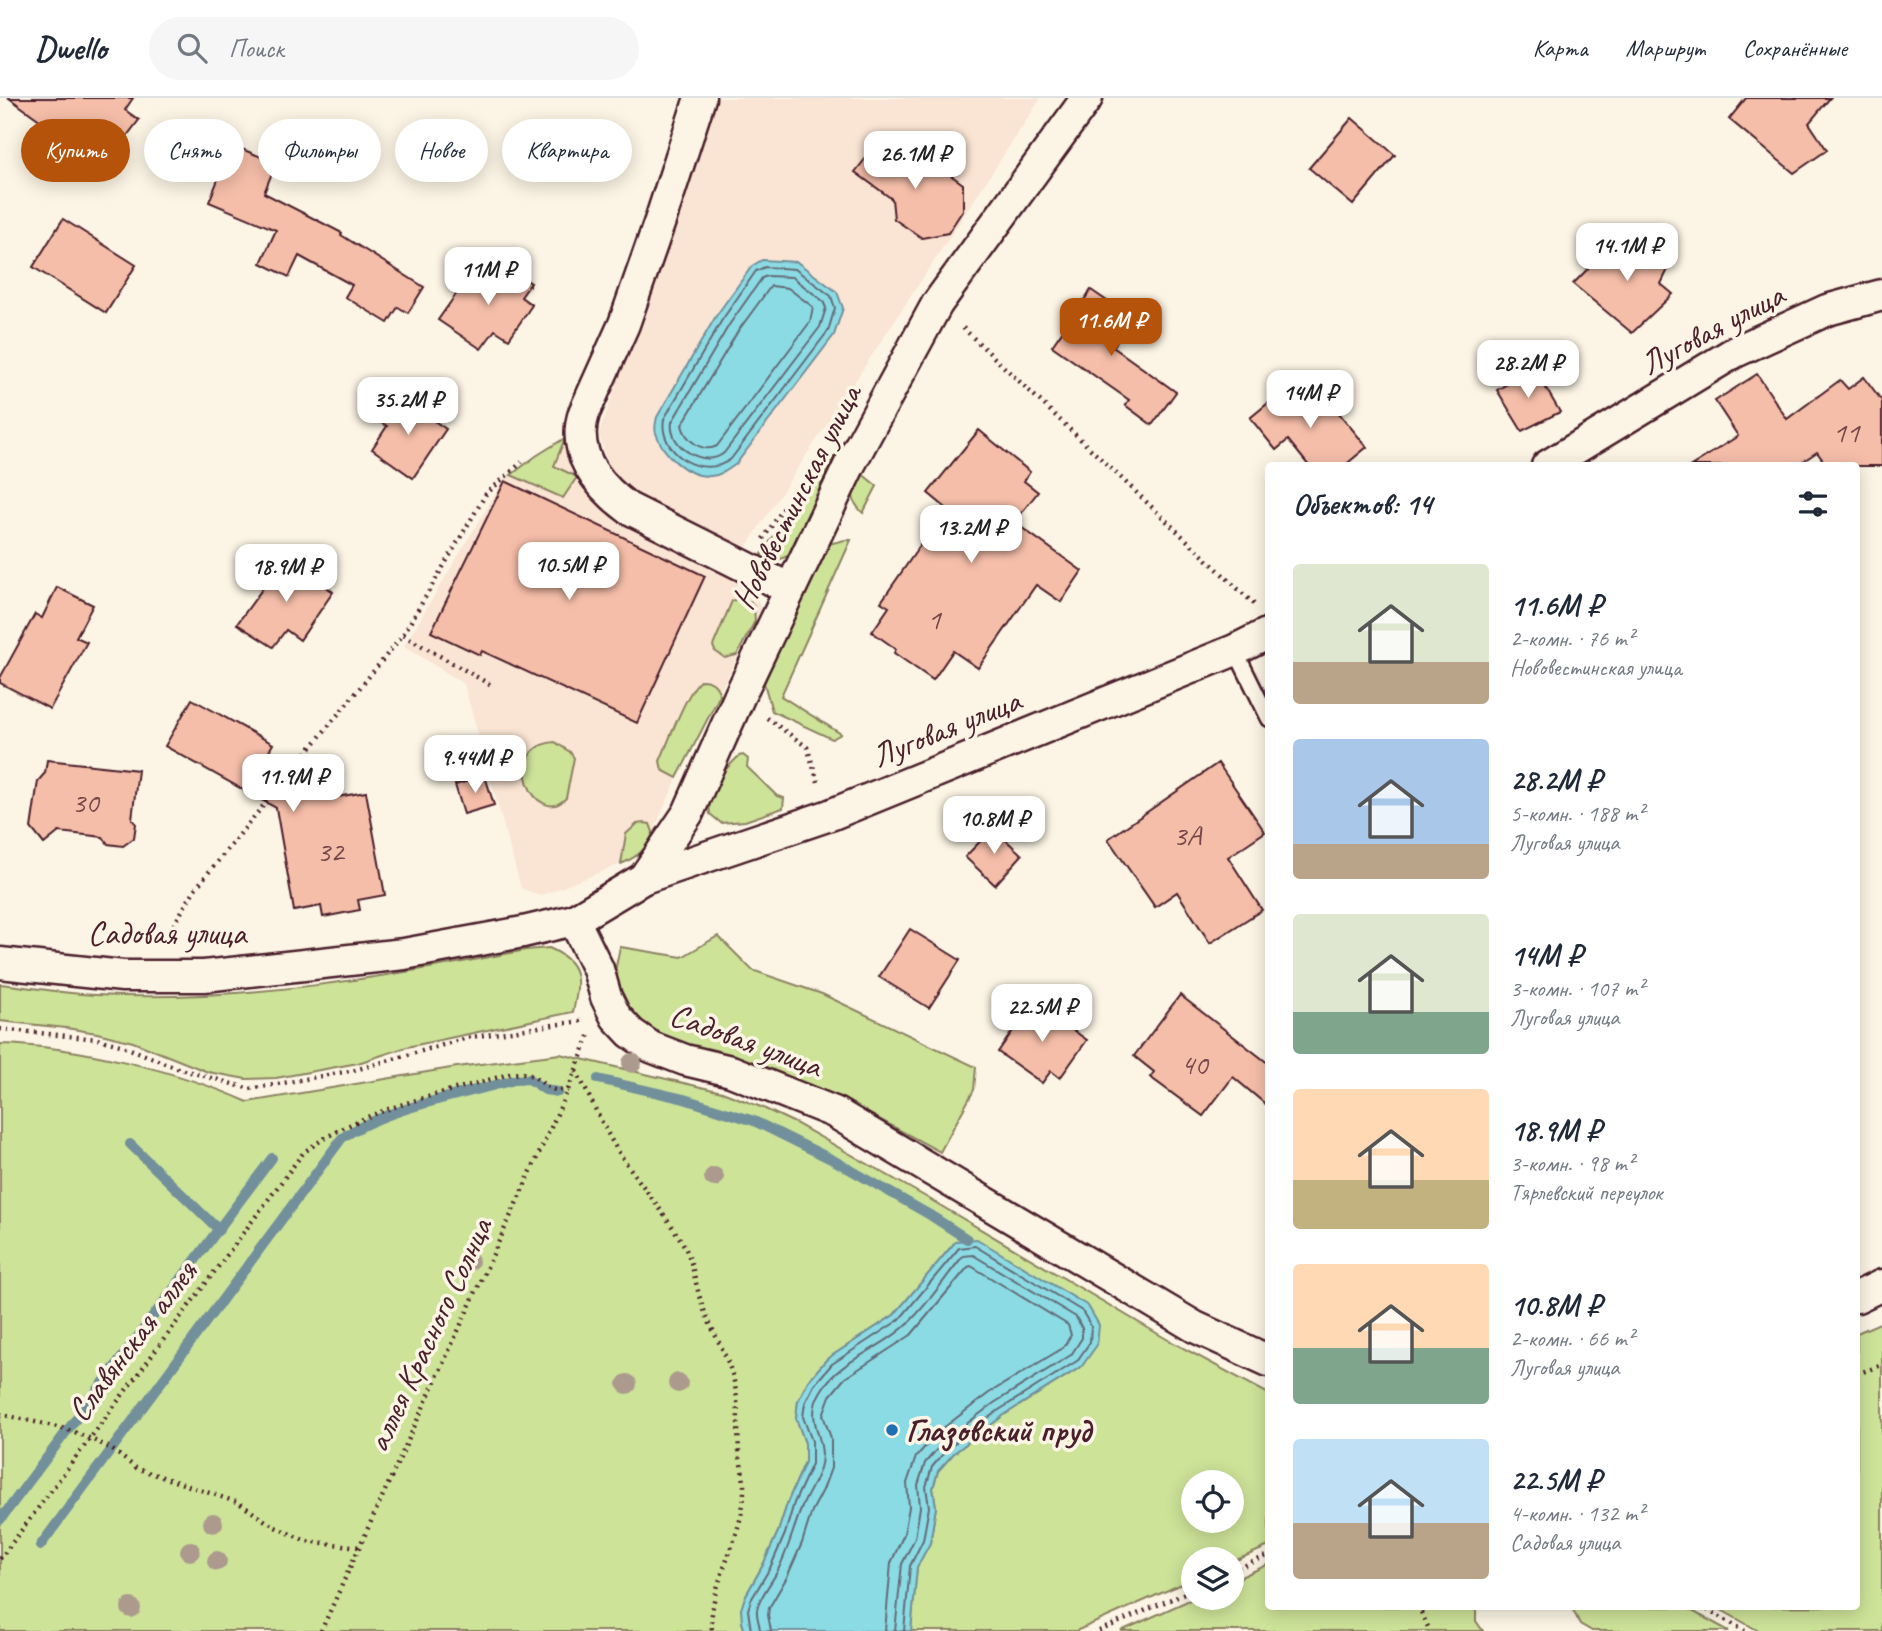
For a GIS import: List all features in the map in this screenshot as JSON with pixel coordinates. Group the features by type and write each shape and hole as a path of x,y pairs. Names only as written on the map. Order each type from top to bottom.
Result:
{"street":[{"path":"700,98 624,324 584,413 580,425 580,443 587,465 612,497 628,508 790,589"},
{"name":"Нововестинская улица","path":"574,920 645,878 688,813 740,695 849,466 937,304 1087,98"},
{"name":"Луговая улица","path":"1554,462 1735,352 1827,310 1882,295"},
{"name":"Луговая улица","path":"645,878 830,815 1235,650 1264,621"},
{"name":"Садовая улица","path":"0,963 102,974 204,975 404,954 574,920 598,969 606,997 616,1017 631,1033 652,1047 685,1060 731,1071 834,1112 1195,1327 1265,1359"},
{"path":"1860,1296 1882,1286"}],"lane":[{"path":"1235,650 1265,711"}],"path":[{"path":"937,304 1264,621"},
{"path":"148,975 195,889 403,635 486,494 522,462"},
{"path":"403,635 491,685"},
{"path":"740,695 807,747 830,815"},
{"path":"0,1029 97,1039 120,1045 180,1069 250,1089 355,1070 471,1037 546,1024 582,1021"},
{"name":"аллея Красного Солнца","path":"321,1631 580,1060"},
{"path":"576,1071 624,1160 684,1244 700,1298 721,1343 732,1375 737,1398 739,1450 744,1486 742,1512 736,1539 712,1602 712,1631"},
{"name":"Славянская аллея","path":"0,1559 303,1153 337,1130 365,1116 509,1074 529,1074 558,1092 568,1090"},
{"path":"1860,1373 1882,1365"},
{"path":"0,1414 66,1429 89,1438 110,1448 136,1468 239,1503 273,1526 306,1541 360,1547"},
{"path":"1244,1566 1265,1557"},
{"path":"1099,1631 1181,1594"},
{"path":"1420,1610 1430,1631"},
{"path":"1708,1610 1745,1631"}],"shaded area":[{"path":"718,98 1041,98 744,550 613,484 599,434"},
{"path":"565,438 570,439 587,486 602,506 734,570 756,593 761,609 677,778 647,846 631,860 540,896 521,888 464,684 404,646 505,478 511,475 563,498 554,466"}],"green space":[{"path":"565,438 554,466 577,477 563,498 511,475 536,456"},
{"path":"825,456 834,457 788,556 776,561 757,562"},
{"path":"861,473 877,486 863,513 855,504 853,494"},
{"path":"851,540 781,696 841,734 832,739 772,711 764,683 824,545"},
{"path":"739,598 750,602 754,607 755,621 737,655 725,658 715,651 713,646 732,601"},
{"path":"701,680 713,684 720,695 677,778 662,770 660,761 684,705"},
{"path":"555,742 574,758 566,798 555,805 544,803 534,796 528,784 526,770 528,757 538,747"},
{"path":"743,755 748,759 747,767 777,796 784,798 783,808 745,821 721,823 710,814 710,797 716,782 726,769"},
{"path":"637,824 650,824 653,832 648,843 637,855 621,864 626,834"},
{"path":"718,936 752,970 822,994 976,1067 974,1090 940,1152 842,1099 649,1031 612,986 620,947 682,957"},
{"path":"549,948 568,959 576,973 577,990 573,1012 407,1047 358,1063 276,1078 246,1079 208,1072 133,1042 97,1033 0,1021 0,984 84,994 204,995 312,986"},
{"path":"0,1044 61,1050 127,1062 191,1080 248,1102 457,1067 560,1054 722,1092 797,1124 1170,1341 1265,1392 1265,1548 1244,1557 1244,1547 1181,1547 1181,1584 1076,1631 911,1631 917,1566 930,1543 936,1507 933,1488 938,1471 954,1453 1004,1415 1082,1366 956,1241 894,1315 827,1359 808,1381 798,1401 796,1418 805,1443 805,1462 778,1532 745,1597 742,1622 745,1631 0,1631"},
{"path":"1882,1322 1882,1631 1759,1631 1721,1610 1860,1610 1860,1332"},
{"path":"1265,1566 1265,1610 1476,1610 1476,1621 1483,1631 1121,1631 1181,1604 1181,1610 1244,1610 1244,1575"},
{"path":"1573,1610 1690,1610 1729,1631 1592,1631 1580,1624"}],"water":[{"path":"762,260 797,262 837,292 843,308 834,335 736,464 724,472 702,476 685,469 664,449 655,431 657,417 716,316 752,266"},
{"name":"Глазовский пруд","path":"977,1239 1088,1306 1099,1325 1097,1345 1082,1366 1004,1415 954,1453 938,1471 933,1488 936,1507 930,1543 917,1567 911,1631 745,1631 741,1609 745,1597 778,1532 805,1462 805,1443 796,1418 798,1401 808,1381 827,1359 894,1315 956,1241"}],"building":[{"path":"9,98 133,98 125,110 139,120 130,132 130,119 38,119"},
{"path":"1746,98 1830,98 1809,123 1827,150 1794,173 1729,119"},
{"path":"1352,118 1395,155 1353,205 1309,168"},
{"path":"881,139 920,165 939,167 963,184 963,210 948,233 922,238 894,219 892,199 855,172"},
{"path":"244,150 258,156 258,182 268,182 264,193 342,233 341,235 424,287 408,313 398,307 388,323 345,297 352,285 299,256 289,277 261,263 276,230 209,202 217,182 244,182"},
{"path":"63,219 136,265 106,313 33,267"},
{"path":"1642,238 1671,263 1661,284 1673,294 1632,333 1573,284 1616,240 1630,253"},
{"path":"501,263 531,283 521,297 532,305 509,339 495,330 481,349 438,320 464,283 473,289 485,272 492,277"},
{"path":"1091,290 1123,312 1114,324 1119,327 1114,335 1119,339 1113,347 1176,392 1152,425 1125,405 1129,400 1052,346"},
{"path":"1534,368 1560,412 1522,431 1497,390"},
{"path":"1757,374 1787,419 1840,380 1848,389 1864,377 1882,401 1882,466 1860,466 1860,462 1824,462 1817,452 1802,462 1697,462 1738,436 1715,401"},
{"path":"1284,390 1299,408 1320,390 1367,447 1349,462 1306,462 1288,440 1276,450 1250,418"},
{"path":"398,396 446,429 413,478 372,449 387,426 380,422"},
{"path":"979,430 1030,472 1024,481 1038,492 1014,522 1082,571 1061,602 1036,585 978,668 953,651 933,680 894,653 896,649 872,632 889,607 881,602 946,508 928,493"},
{"path":"505,481 705,576 637,723 482,651 480,655 431,632"},
{"path":"286,556 333,592 300,640 286,630 273,647 237,624"},
{"path":"57,587 93,605 76,637 87,642 50,709 0,683 0,678 35,614 42,618"},
{"path":"192,699 273,744 250,785 326,771 331,798 366,792 385,895 358,900 360,910 323,917 321,906 294,911 276,808 165,746"},
{"path":"47,760 138,770 132,819 136,824 134,838 123,846 108,844 103,837 59,832 44,844 31,828 38,781 45,773"},
{"path":"1218,763 1265,832 1228,857 1262,910 1210,943 1177,892 1155,907 1108,839"},
{"path":"485,776 494,805 464,814 455,785"},
{"path":"993,828 1022,855 995,885 965,857"},
{"path":"910,929 960,960 929,1008 879,977"},
{"path":"1180,995 1265,1061 1265,1104 1233,1077 1203,1116 1150,1077 1154,1072 1134,1056"},
{"path":"1033,1002 1087,1040 1060,1078 1051,1071 1042,1083 998,1052"}],"waterway":[{"path":"40,1546 342,1138 402,1110 514,1080 529,1079 545,1090 558,1092"},
{"path":"598,1079 684,1099 754,1121 835,1161 967,1239"},
{"path":"130,1144 219,1230"},
{"path":"0,1520 272,1158"}],"place":[{"name":"Глазовский пруд","path":"892,1430"}]}
